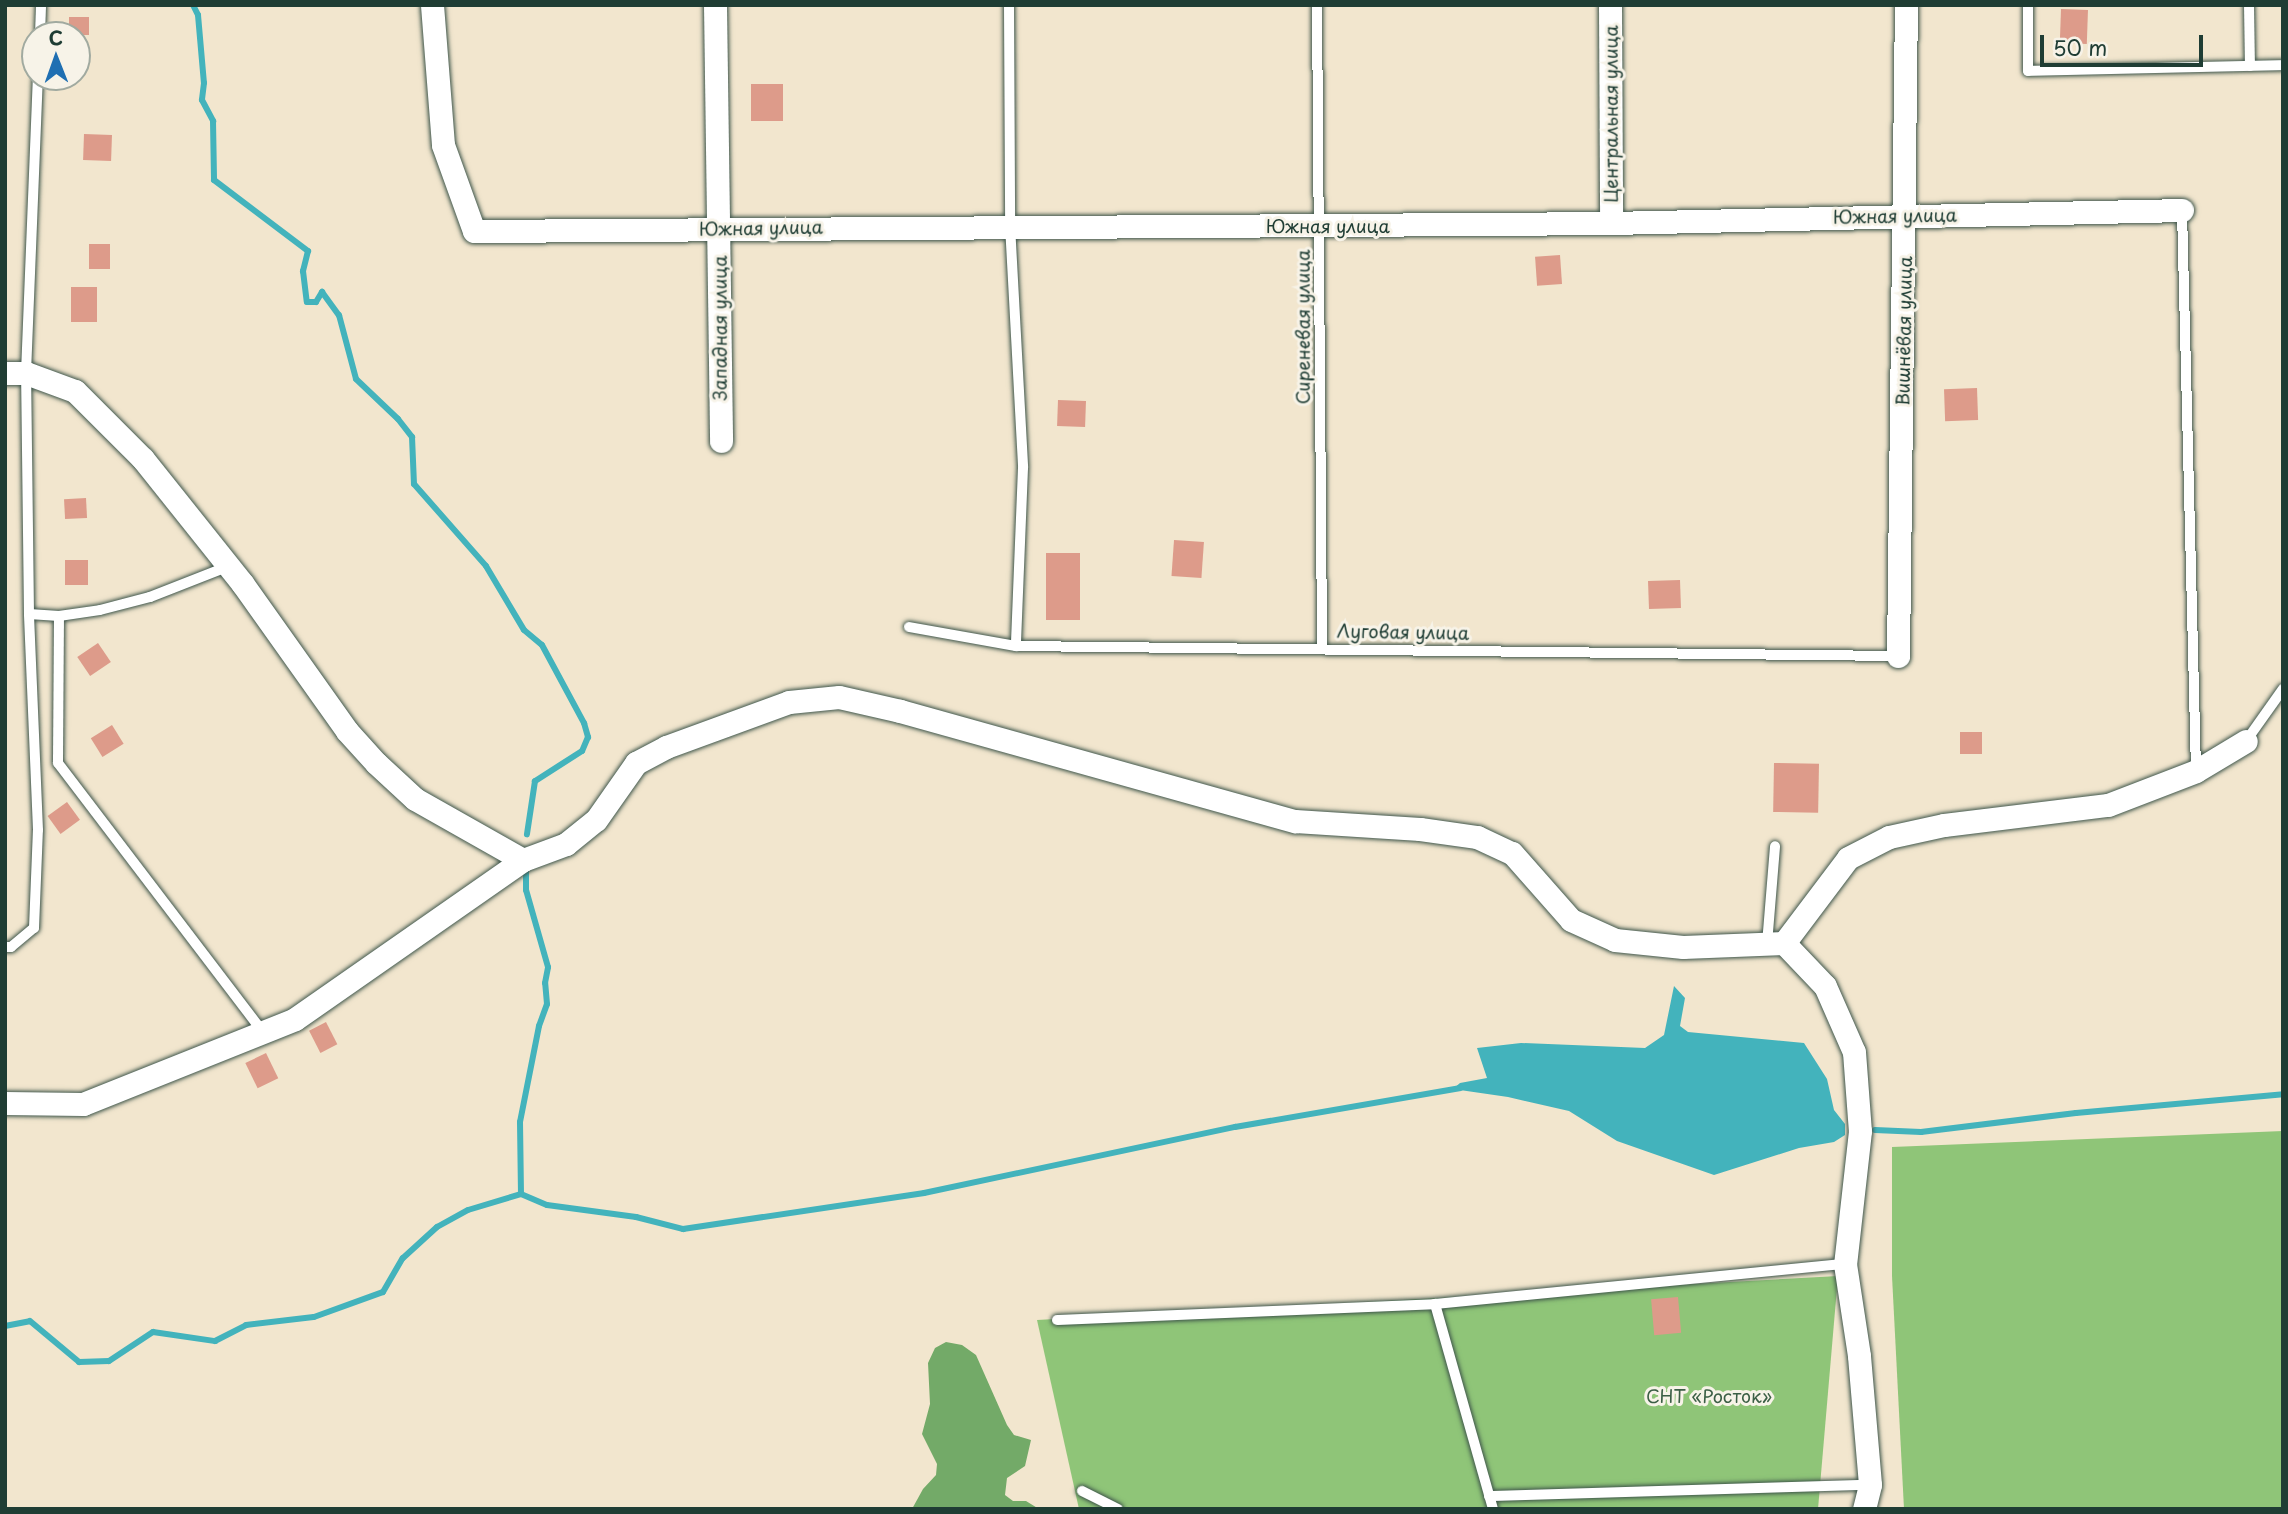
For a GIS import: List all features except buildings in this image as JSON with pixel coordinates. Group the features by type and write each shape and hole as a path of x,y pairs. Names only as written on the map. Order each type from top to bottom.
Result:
{"street":[{"name":"Южная улица","path":"432,5 443,145 474,231 1010,225 1320,227 2182,209"},
{"name":"Западная улица","path":"715,5 721,441"},
{"name":"Центральная улица","path":"1610,5 1611,223"},
{"name":"Вишнёвая улица","path":"1898,656 1906,5"},
{"path":"16,373 75,391 144,459 229,566 347,731 376,764 415,799 523,860"},
{"path":"5,1103 83,1104 295,1019 523,860 566,844 596,820 636,763 666,747 789,702 839,697 900,711 1295,821 1420,829 1478,837 1512,853 1571,920 1615,940 1683,947 1776,943 1825,986 1854,1052 1860,1131 1845,1264 1859,1356 1870,1485 1864,1509"},
{"path":"1776,943 1848,858 1889,837 1944,825 2108,805 2196,771 2246,741"}],"lane":[{"path":"1009,5 1010,225 1023,468 1016,646"},
{"name":"Сиреневая улица","path":"1317,5 1322,648"},
{"path":"2028,5 2028,71 2283,65"},
{"path":"2249,5 2250,66"},
{"path":"8,947 34,928 38,830 16,373 37,91"},
{"path":"2182,209 2196,771"},
{"path":"29,614 59,616 100,610 150,597 229,566"},
{"path":"59,616 58,762 263,1032"},
{"name":"Луговая улица","path":"909,626 1016,646 1898,656"},
{"path":"2246,741 2283,689"},
{"path":"1774,846 1776,943"},
{"path":"1057,1321 1435,1304 1845,1264"},
{"path":"1435,1304 1493,1509"},
{"path":"1489,1496 1870,1485"},
{"path":"1082,1491 1118,1509"}],"green space":[{"path":"2283,1131 2283,1509 1904,1509 1892,1276 1892,1147"},
{"name":"СНТ «Росток»","path":"1838,1276 1818,1509 1079,1509 1037,1320"},
{"path":"946,1342 962,1345 976,1355 1007,1425 1014,1435 1031,1440 1025,1466 1007,1478 1005,1495 1013,1501 1026,1501 1039,1509 912,1509 923,1489 936,1475 937,1464 922,1434 930,1404 928,1363 935,1348"}],"water":[{"path":"1674,986 1685,998 1680,1026 1688,1032 1804,1043 1827,1079 1834,1110 1845,1124 1845,1135 1834,1142 1799,1148 1714,1175 1617,1141 1569,1111 1508,1097 1453,1089 1460,1083 1487,1078 1477,1048 1521,1043 1645,1048 1664,1035"}],"waterway":[{"path":"193,5 198,15 204,83 202,100 213,121 214,180 308,251 303,271 307,302 316,302 322,292 339,315 356,379 398,419 412,437 414,484 486,566 524,630 542,645 584,723 588,737 582,751 535,781 527,834"},
{"path":"521,1194 520,1122 539,1026 547,1004 545,983 548,967 526,890 526,869"},
{"path":"5,1326 30,1321 79,1362 109,1361 153,1332 215,1341 246,1325 314,1317 383,1292 403,1258 437,1227 468,1210 521,1194 547,1205 636,1217 683,1229 924,1193 1235,1127 1461,1088"},
{"path":"1875,1130 1921,1132 2076,1113 2283,1094"}]}
